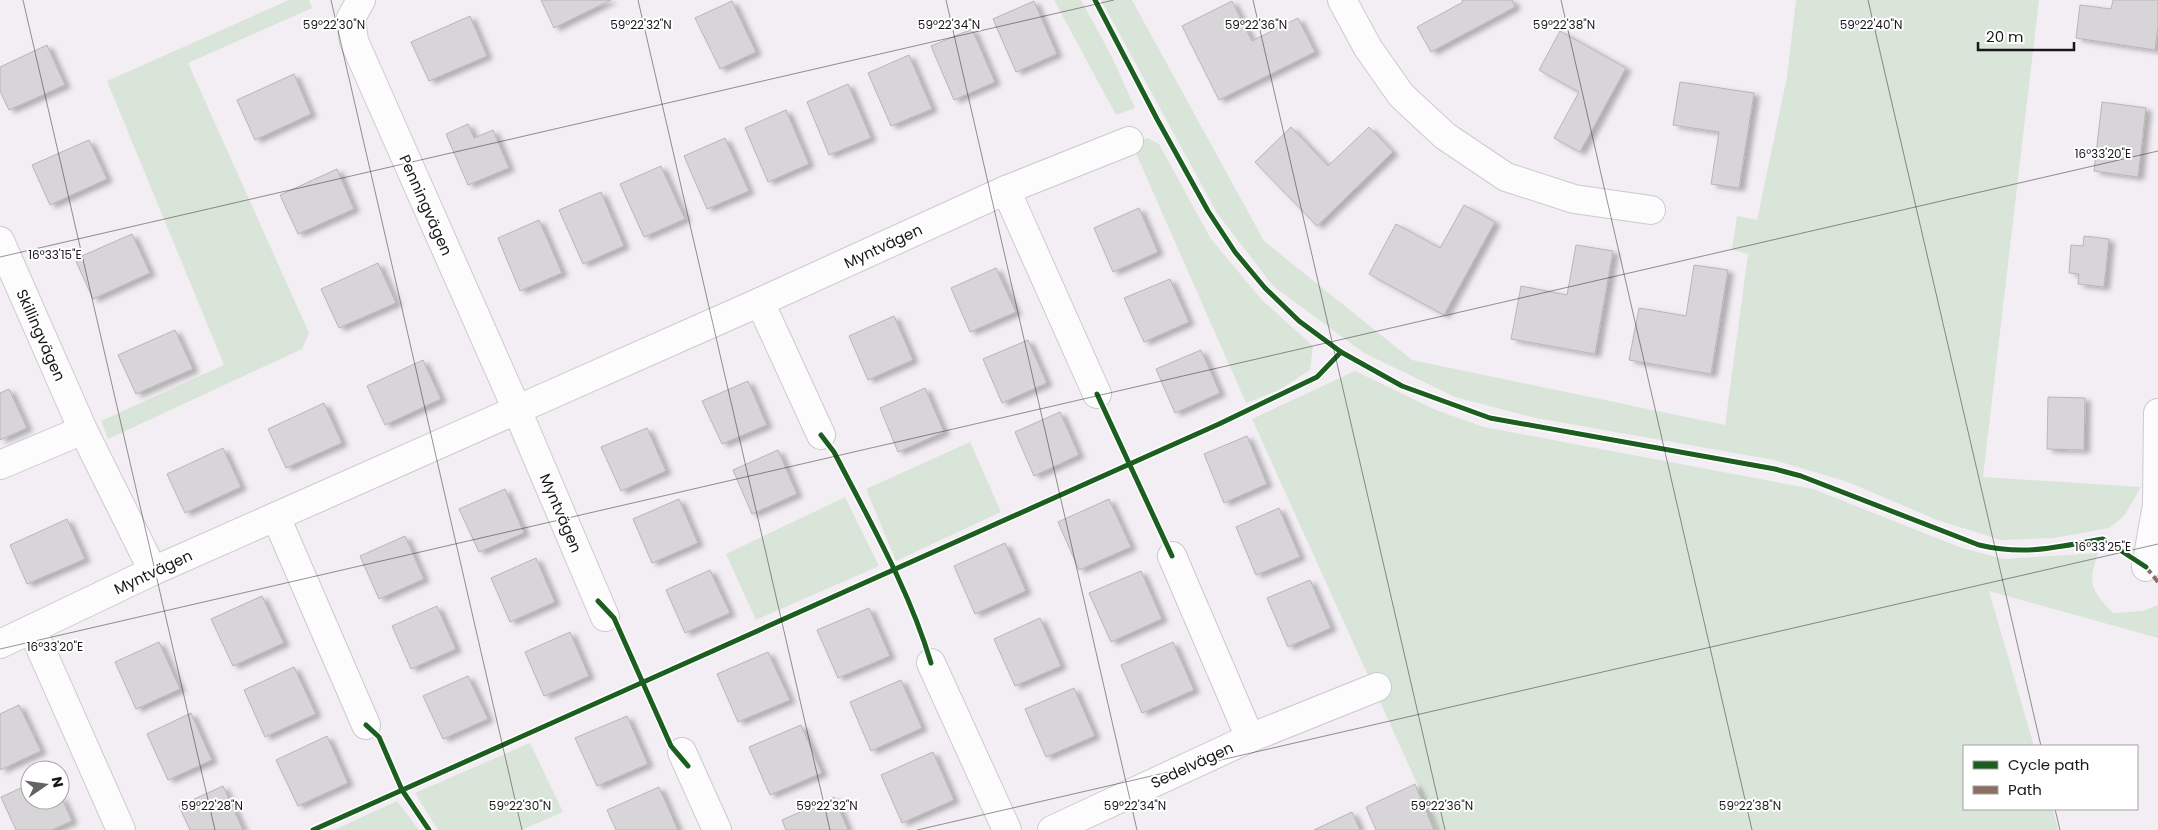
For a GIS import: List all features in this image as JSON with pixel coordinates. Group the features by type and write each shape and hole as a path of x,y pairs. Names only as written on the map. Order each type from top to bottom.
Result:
{"street":[{"name":"Penningvägen","path":"361,0 350,18 354,41 517,410"},
{"path":"1342,0 1368,48 1401,95 1452,141 1506,177 1574,199 1651,210"},
{"name":"Myntvägen","path":"0,644 153,571 760,302 1006,190 1130,141"},
{"path":"1006,190 1097,394"},
{"name":"Skillingvägen","path":"0,241 82,430 153,571"},
{"path":"760,302 821,435"},
{"name":"Myntvägen","path":"517,410 605,617"},
{"path":"2146,567 2157,505 2158,412"},
{"path":"0,465 82,430"},
{"path":"276,517 366,725"},
{"name":"Sedelvägen","path":"1172,556 1250,738"},
{"path":"32,629 121,830"},
{"path":"931,663 1007,830"},
{"name":"Sedelvägen","path":"1052,830 1250,738 1377,687"},
{"path":"682,752 717,830"}],"shaded area":[{"path":"289,0 309,0 312,8 188,63 309,333 302,349 108,439 101,421 224,365 107,81"},
{"path":"1054,0 1081,0 1112,57 1135,108 1116,115"},
{"path":"1101,0 1132,0 1264,241 1412,360 1725,425 1748,254 1732,250 1737,216 1757,220 1787,77 1796,0 2039,0 1983,477 2141,487 2124,516 2109,528 2055,538 2001,540 1937,520 1848,482 1774,460 1536,418 1455,397 1364,353 1273,286 1217,213"},
{"path":"1148,138 1159,144 1211,239 1261,299 1313,346 1310,370 1279,390 1246,403 1138,158 1133,143"},
{"path":"1355,371 1436,410 1484,427 1813,489 1962,548 2004,559 2098,553 2092,579 2093,586 2100,598 2113,613 2143,611 2158,605 2158,638 1989,591 2034,745 1963,745 1963,810 2052,810 2059,830 1438,830 1252,419"},
{"path":"970,442 1001,512 896,561 866,489"},
{"path":"845,497 879,566 756,620 726,554"},
{"path":"530,743 563,812 522,830 438,830 415,793"},
{"path":"397,801 419,830 334,830"}],"building":[{"path":"541,0 611,0 554,28"},
{"path":"1462,0 1512,0 1515,7 1431,52 1417,27 1463,2"},
{"path":"2113,0 2158,0 2158,27 2155,50 2076,38 2080,5 2111,9"},
{"path":"732,1 756,52 720,69 695,18"},
{"path":"1034,1 1057,54 1016,72 993,19"},
{"path":"1232,1 1252,41 1298,18 1315,52 1219,100 1182,26"},
{"path":"470,16 487,56 429,81 411,42"},
{"path":"972,29 995,82 954,100 931,46"},
{"path":"1560,31 1626,68 1580,152 1554,138 1579,92 1539,70"},
{"path":"47,45 65,85 9,110 0,91 0,67"},
{"path":"909,55 932,109 891,126 868,73"},
{"path":"294,74 311,114 255,140 237,100"},
{"path":"1680,82 1754,93 1739,188 1711,184 1719,132 1673,125"},
{"path":"848,84 871,138 829,155 807,102"},
{"path":"2102,102 2146,108 2138,177 2094,171"},
{"path":"786,110 809,164 768,182 745,128"},
{"path":"468,124 474,138 493,130 509,168 468,185 446,134"},
{"path":"1291,127 1328,166 1369,127 1393,152 1317,226 1255,162"},
{"path":"725,138 749,191 707,209 684,156"},
{"path":"89,140 107,179 50,205 32,165"},
{"path":"661,166 685,219 644,237 620,184"},
{"path":"337,169 354,209 298,234 280,195"},
{"path":"601,192 624,246 583,264 559,210"},
{"path":"1464,205 1495,222 1444,315 1369,274 1396,224 1440,248"},
{"path":"1139,208 1158,252 1113,272 1094,228"},
{"path":"539,220 562,273 520,291 498,238"},
{"path":"132,234 150,273 93,299 75,259"},
{"path":"2084,236 2109,239 2104,287 2078,284 2079,274 2069,273 2071,245 2083,246"},
{"path":"1576,245 1613,251 1595,354 1511,339 1521,286 1567,295"},
{"path":"378,263 396,303 339,328 321,289"},
{"path":"1694,265 1728,270 1711,374 1629,360 1639,308 1686,316"},
{"path":"996,268 1016,312 970,332 951,288"},
{"path":"1170,279 1189,322 1144,342 1124,298"},
{"path":"894,316 913,360 868,380 849,336"},
{"path":"175,330 193,369 136,394 118,355"},
{"path":"1028,340 1047,383 1002,403 983,359"},
{"path":"1201,350 1220,393 1175,413 1156,369"},
{"path":"423,360 441,399 385,425 367,386"},
{"path":"748,381 767,425 722,444 702,401"},
{"path":"925,388 944,432 898,452 880,408"},
{"path":"9,389 27,428 0,440 0,393"},
{"path":"2048,397 2085,398 2084,450 2047,449"},
{"path":"324,403 342,443 286,468 268,429"},
{"path":"1060,412 1079,455 1034,476 1015,432"},
{"path":"647,428 666,471 621,491 601,447"},
{"path":"1247,436 1267,484 1224,503 1204,454"},
{"path":"223,448 241,487 185,513 167,474"},
{"path":"778,450 797,494 752,514 733,470"},
{"path":"505,489 524,533 479,552 459,509"},
{"path":"679,499 698,543 652,563 633,519"},
{"path":"1109,499 1131,547 1079,570 1058,522"},
{"path":"1279,508 1300,557 1256,575 1236,527"},
{"path":"67,519 85,559 27,584 10,545"},
{"path":"405,536 424,579 379,599 360,556"},
{"path":"1005,543 1026,591 975,614 954,566"},
{"path":"536,558 555,602 510,622 491,578"},
{"path":"710,570 730,613 685,633 666,590"},
{"path":"1141,571 1162,619 1111,642 1089,593"},
{"path":"1310,580 1331,628 1288,647 1267,598"},
{"path":"262,596 284,643 233,666 211,619"},
{"path":"437,606 456,649 411,669 392,626"},
{"path":"869,608 890,656 838,678 817,630"},
{"path":"1040,618 1061,666 1015,686 994,639"},
{"path":"570,632 589,676 544,696 525,652"},
{"path":"159,642 180,689 136,709 115,662"},
{"path":"1173,642 1194,690 1142,713 1121,665"},
{"path":"768,652 790,700 738,722 717,674"},
{"path":"294,667 316,714 265,737 244,690"},
{"path":"468,676 488,719 443,739 423,696"},
{"path":"901,680 922,728 871,751 850,702"},
{"path":"1074,688 1095,736 1046,757 1025,709"},
{"path":"19,705 41,751 0,770 0,714"},
{"path":"191,713 212,760 168,780 147,734"},
{"path":"627,716 648,764 597,786 575,738"},
{"path":"801,725 822,773 770,795 749,747"},
{"path":"327,736 348,783 298,806 276,760"},
{"path":"933,752 954,800 902,823 881,775"},
{"path":"1415,784 1434,830 1376,830 1366,807"},
{"path":"223,786 243,830 190,830 179,806"},
{"path":"659,787 678,830 616,830 607,810"},
{"path":"20,788 20,810 67,810 72,821 52,830 16,830 1,797"},
{"path":"834,797 848,830 786,830 782,820"},
{"path":"1352,812 1360,830 1314,830"}],"marked path":[{"path":"2146,567 2158,582"}],"cycle path":[{"path":"1095,0 1157,119 1208,211 1235,252 1265,288 1299,321 1341,352 1402,386 1490,418 1775,469 1801,476 1979,545 2011,550 2026,550 2103,539 2146,567"},
{"path":"313,830 1219,424 1317,377 1341,352"},
{"path":"1097,394 1172,556"},
{"path":"821,435 834,452 887,555 911,608 931,663"},
{"path":"598,601 614,618 671,746 688,766"},
{"path":"366,725 379,737 402,790 429,830"}]}
